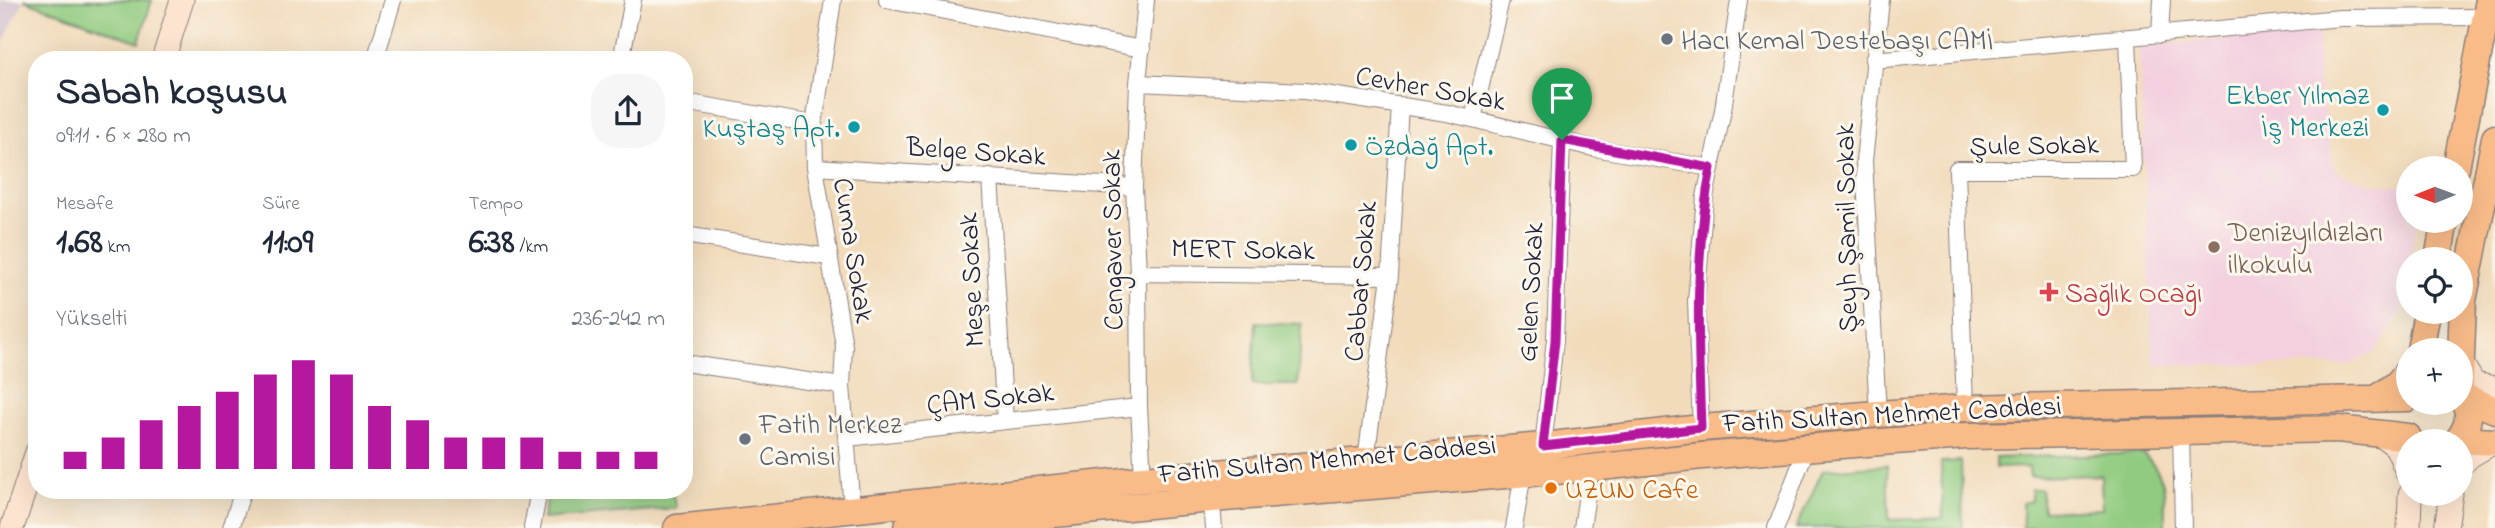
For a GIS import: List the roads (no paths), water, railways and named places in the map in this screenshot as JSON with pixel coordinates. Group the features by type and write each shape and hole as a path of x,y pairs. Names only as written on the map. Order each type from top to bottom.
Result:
{"main road":[{"path":"2458,156 2487,8"},
{"path":"2461,338 2463,301 2492,170 2495,138"},
{"path":"2378,398 2396,385"},
{"name":"Fatih Sultan Mehmet Caddesi","path":"914,528 1211,486 1366,460 1543,446 1701,428 1965,408 2396,399"},
{"path":"2473,401 2495,410"},
{"name":"Fatih Sultan Mehmet Caddesi","path":"677,528 1143,479 1211,486 1523,473 1807,447 1967,436 2338,429 2396,438"},
{"path":"2473,441 2494,442"}],"street":[{"path":"166,51 182,0"},
{"path":"377,51 393,0"},
{"path":"623,51 633,0"},
{"path":"887,0 1142,49"},
{"name":"Cengaver Sokak","path":"1143,479 1135,187 1138,83 1146,0"},
{"path":"1473,119 1501,0"},
{"path":"1701,428 1696,301 1705,197 1723,110 1739,0"},
{"name":"Şeyh Şamil Sokak","path":"1878,414 1864,161 1881,0"},
{"path":"2160,35 2162,0"},
{"path":"2341,18 2342,0"},
{"name":"Cuma Sokak","path":"831,1 814,124 814,167 844,346 842,386 852,509"},
{"path":"1873,60 2341,18 2487,8"},
{"name":"Şule Sokak","path":"1965,408 1957,169 2133,169 2128,38"},
{"name":"Cevher Sokak","path":"1138,83 1305,91 1400,105 1562,140 1711,168"},
{"path":"693,104 814,124"},
{"name":"Cabbar Sokak","path":"1366,460 1390,276 1400,105"},
{"name":"Gelen Sokak","path":"1543,446 1555,341 1562,140"},
{"name":"Belge Sokak","path":"814,167 1135,187"},
{"name":"Meşe Sokak","path":"990,177 1005,421"},
{"path":"693,236 828,257"},
{"name":"MERT Sokak","path":"1138,273 1390,276"},
{"path":"693,364 842,386"},
{"path":"2473,383 2495,389"},
{"path":"2473,393 2495,389"},
{"name":"ÇAM Sokak","path":"847,438 1139,407"},
{"path":"2181,431 2183,528"},
{"path":"2378,433 2396,446"},
{"path":"2473,454 2494,442"},
{"path":"1776,528 1807,447"},
{"path":"1582,528 1591,468"},
{"path":"1514,528 1523,473"},
{"path":"12,528 28,479"},
{"path":"1211,486 1214,528"},
{"path":"232,528 240,499"},
{"path":"532,528 537,499"},
{"path":"2409,528 2410,506"},
{"path":"2446,528 2449,506"}],"place":[{"name":"Hacı Kemal Destebaşı CAMİ","path":"1667,39"},
{"name":"Ekber Yılmaz İş Merkezi","path":"2383,110"},
{"name":"Kuştaş Apt.","path":"854,127"},
{"name":"Özdağ Apt.","path":"1351,145"},
{"name":"Denizyıldızları ilkokulu","path":"2214,247"},
{"name":"Sağlık Ocağı","path":"2049,292"},
{"name":"Fatih Merkez Camisi","path":"745,439"},
{"name":"UZUN Cafe","path":"1551,488"}]}
